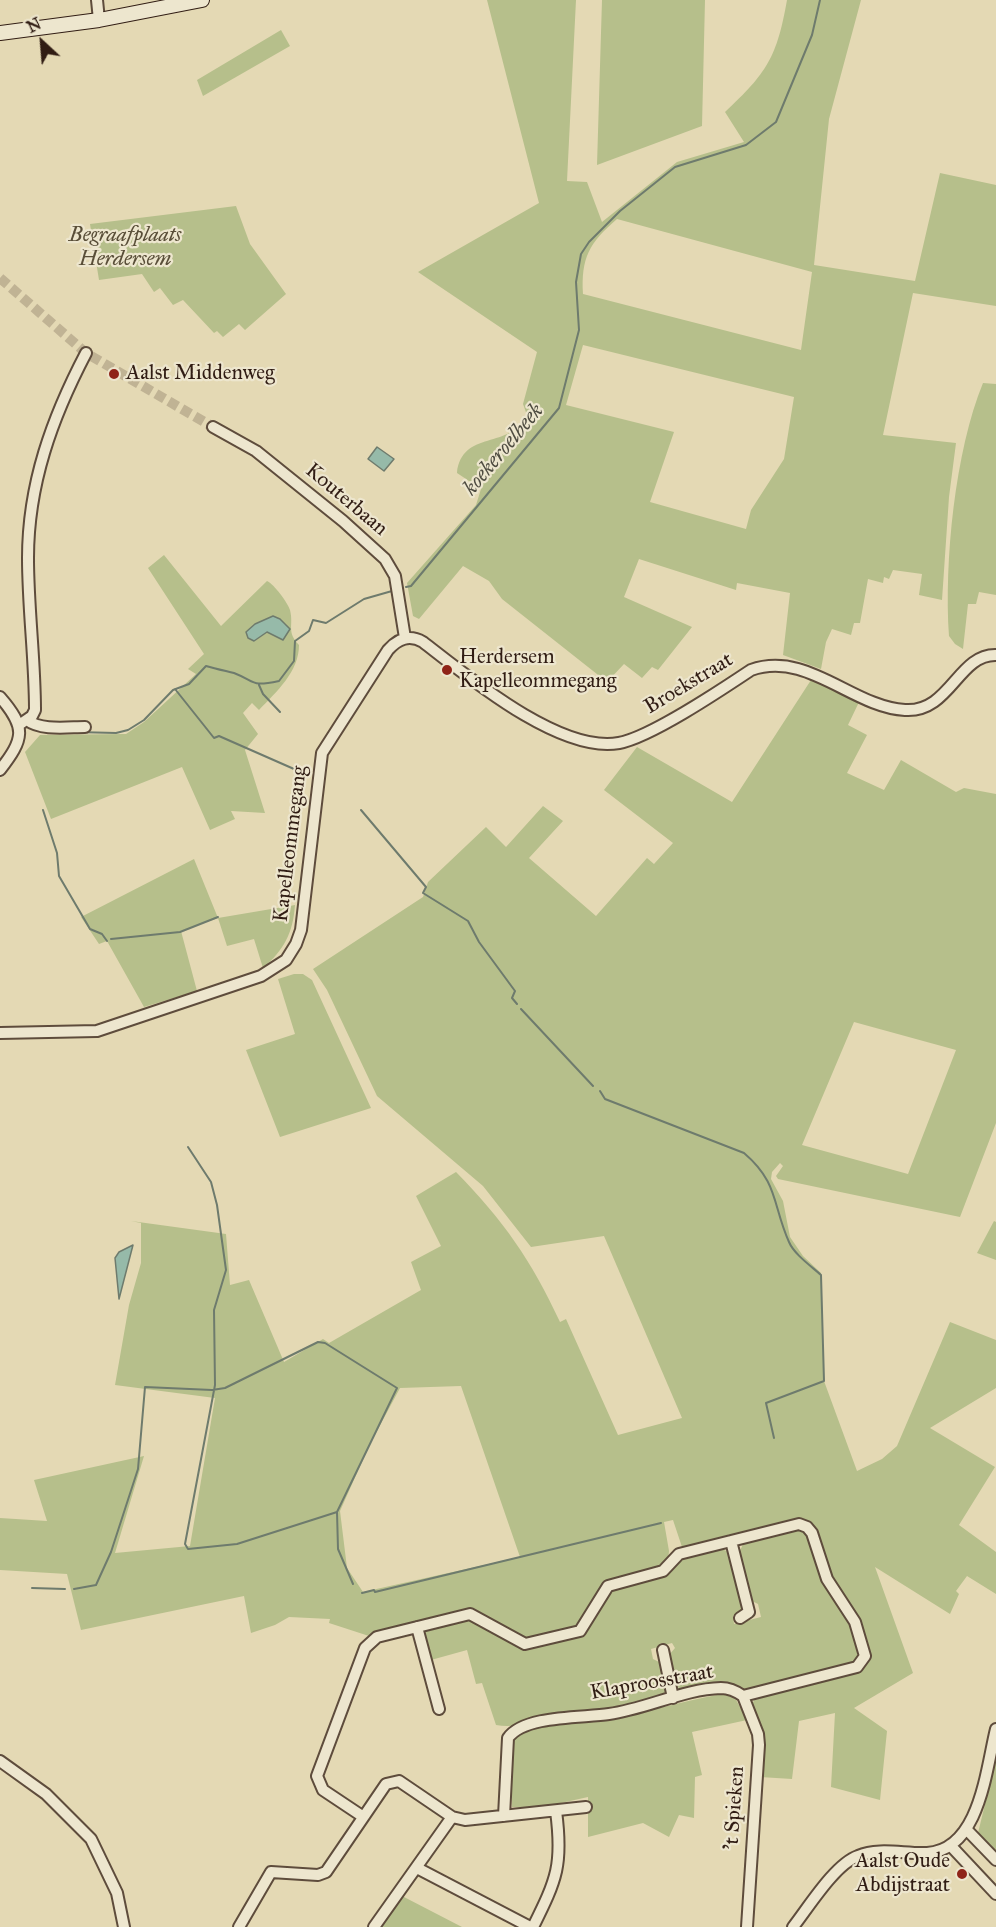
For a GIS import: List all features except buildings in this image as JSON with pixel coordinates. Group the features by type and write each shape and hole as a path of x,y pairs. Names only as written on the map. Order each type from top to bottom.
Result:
{"street":[{"path":"98,0 99,20"},
{"path":"0,33 99,20 202,0"},
{"path":"0,770 18,745 23,723 35,710 28,558 33,496 41,460 54,420 86,353"},
{"name":"Kouterbaan","path":"213,427 256,451 343,521 385,559 395,576 405,638"},
{"name":"Broekstraat","path":"405,638 423,642 490,695 515,709 585,742 601,744 619,743 643,734 751,670 766,665 793,667 885,705 904,710 920,708 936,701 979,658 996,655"},
{"name":"Kapelleommegang","path":"0,1033 96,1031 261,976 286,960 301,930 322,753 388,650 394,643 405,638"},
{"path":"0,697 23,723 84,727"},
{"name":"Klaproosstraat","path":"362,1816 323,1790 317,1776 365,1648 377,1637 470,1614 525,1644 580,1630 608,1586 663,1571 679,1554 799,1524 807,1527 812,1533 827,1579 855,1622 865,1656 852,1670 743,1696 734,1690 723,1688 606,1715 572,1715 512,1733 508,1738 504,1816"},
{"path":"731,1541 749,1612 740,1618"},
{"path":"417,1628 439,1709"},
{"path":"663,1650 673,1698"},
{"name":"'t Spieken","path":"743,1696 758,1734 759,1745 747,1927"},
{"path":"793,1927 838,1871 856,1856 874,1852 933,1852 950,1845 967,1830 974,1816 996,1729"},
{"path":"0,1761 46,1794 91,1839 117,1893 124,1927"},
{"path":"238,1927 272,1872 318,1875 326,1872 362,1816 386,1784 399,1781 452,1817 465,1820 586,1807"},
{"path":"417,1868 532,1927 551,1891 558,1868 561,1846 556,1811"},
{"path":"374,1927 452,1817"},
{"path":"967,1830 996,1860"},
{"path":"950,1845 996,1894"}],"green space":[{"path":"487,0 576,0 567,181 587,182 602,222 677,162 744,142 725,112 751,86 768,63 779,36 787,0 861,0 829,119 814,265 915,281 940,173 996,185 996,306 913,293 883,435 956,443 949,497 942,600 919,595 922,574 893,570 889,579 884,577 883,583 868,579 860,623 854,623 851,635 832,629 826,642 821,669 783,655 790,593 737,583 736,590 639,559 624,597 692,627 658,670 652,667 642,678 624,664 607,682 502,599 489,581 463,566 419,619 413,616 407,583 476,505 481,489 457,473 461,459 468,450 510,433 520,426 527,415 523,404 537,352 418,272 539,203","holes":["617,219 812,272 801,350 583,294 585,261 589,252 593,244","583,345 794,397 784,459 751,510 746,529 650,502 674,432 566,405"]},
{"path":"602,0 705,0 702,126 597,165"},
{"path":"281,30 290,46 203,96 197,80"},
{"name":"Begraafplaats Herdersem","path":"236,206 250,244 286,294 245,330 239,324 223,337 217,331 214,333 183,300 173,305 160,288 154,292 142,274 99,280 90,224"},
{"path":"983,383 996,384 996,595 979,592 976,604 968,604 963,649 949,636 950,541 965,441"},
{"path":"164,555 221,626 267,581 280,594 290,610 291,632 299,645 291,673 259,710 252,703 243,713 258,734 245,750 265,813 231,811 235,819 210,830 182,767 51,819 25,752 40,735 126,734 144,722 196,674 188,669 204,654 148,568"},
{"path":"811,680 860,700 848,725 867,735 847,773 884,790 901,760 956,792 964,788 996,794 996,1123 960,1217 778,1179 776,1176 783,1166 780,1163 772,1172 771,1179 783,1201 790,1237 803,1256 821,1273 824,1381 857,1471 882,1459 897,1446 950,1322 996,1340 996,1388 930,1428 995,1467 959,1525 996,1552 996,1594 967,1576 956,1591 959,1594 950,1614 875,1567 913,1673 854,1708 887,1731 880,1800 831,1787 835,1713 799,1721 792,1779 760,1777 751,1706 757,1695 866,1663 866,1640 862,1629 829,1571 815,1534 805,1521 682,1547 673,1520 664,1522 669,1551 668,1561 659,1568 620,1578 579,1625 526,1639 469,1609 369,1636 329,1623 330,1619 289,1617 275,1625 251,1633 244,1596 81,1630 67,1574 0,1570 0,1518 47,1521 34,1480 144,1456 115,1553 190,1546 215,1398 115,1385 129,1305 141,1263 141,1223 131,1221 226,1234 230,1285 249,1280 284,1362 323,1339 329,1343 421,1290 411,1262 441,1246 416,1196 456,1172 488,1207 515,1242 538,1279 560,1322 566,1319 618,1435 682,1418 604,1236 531,1247 483,1186 377,1096 327,990 313,969 423,897 428,882 486,827 506,847 543,806 563,821 529,858 596,916 647,858 654,864 673,843 604,790 637,747 732,802","holes":["854,1022 956,1050 908,1174 802,1145","461,1386 520,1557 363,1592 347,1568 340,1511 370,1444 400,1388"]},
{"path":"194,859 218,918 181,931 197,991 144,1007 107,941 99,944 81,917"},
{"path":"295,905 290,932 282,948 263,968 254,939 227,946 218,918"},
{"path":"303,974 312,980 371,1108 280,1137 246,1050 295,1034 278,979"},
{"path":"994,1221 996,1222 996,1260 977,1253"},
{"path":"797,1528 809,1537 853,1625 861,1654 855,1663 745,1689 723,1692 679,1690 669,1655 675,1648 672,1643 651,1649 653,1659 661,1663 667,1684 666,1692 655,1698 631,1705 569,1712 514,1726 505,1726 496,1725 482,1683 476,1684 467,1650 431,1660 423,1636 428,1628 467,1617 515,1643 577,1634 608,1592 678,1559 719,1548 729,1552 744,1609 733,1616 734,1624 761,1617 758,1604 752,1601 739,1553 744,1542"},
{"path":"728,1693 734,1696 747,1720 692,1732 702,1775 695,1777 694,1818 679,1815 669,1837 643,1823 588,1837 588,1797 543,1807 512,1807 511,1750 515,1736 542,1726 571,1720 640,1712"},
{"path":"996,1759 996,1851 978,1833"},
{"path":"402,1895 404,1897 462,1927 380,1927"}],"shaded area":[{"path":"377,447 394,459 384,471 368,459"},
{"path":"273,616 280,619 290,629 283,640 267,632 254,641 248,638 246,632 255,624"},
{"path":"133,1245 119,1299 115,1258 119,1252"}],"waterway":[{"name":"koekeroelbeek","path":"406,587 411,586 559,408 579,330 576,282 581,254 589,242 620,211 675,167 746,145 776,122 812,35 820,0"},
{"name":"koekeroelbeek","path":"76,732 116,733 128,730 144,720 173,690 189,684 206,666 234,673 254,683 279,681 294,661 295,641 309,631 313,620 326,623 364,599 392,591"},
{"path":"259,685 263,694 280,712"},
{"path":"175,689 214,738 219,736 294,769"},
{"path":"43,810 57,853 59,876 90,929 102,934 107,941"},
{"path":"361,810 426,887 423,893 468,921 479,942 515,991 512,998 517,1004"},
{"path":"111,939 180,932 218,917"},
{"path":"521,1009 593,1086"},
{"path":"600,1091 605,1099 744,1153 769,1184 791,1246 821,1275 824,1381 766,1403 774,1438"},
{"path":"188,1147 211,1182 217,1205 226,1270 214,1310 215,1385 185,1544 188,1549 237,1544 337,1512 338,1549 353,1584"},
{"path":"74,1589 96,1585 111,1552 138,1469 145,1387 212,1390 225,1388 318,1342 325,1343 397,1388 337,1512"},
{"path":"362,1593 374,1590 375,1592 661,1523"},
{"path":"32,1588 65,1589"}],"tunnel":[{"path":"0,278 86,353 213,427"}],"place":[{"name":"Aalst Middenweg","path":"114,374"},
{"name":"Herdersem Kapelleommegang","path":"447,670"},
{"name":"Aalst Oude Abdijstraat","path":"962,1874"}]}
